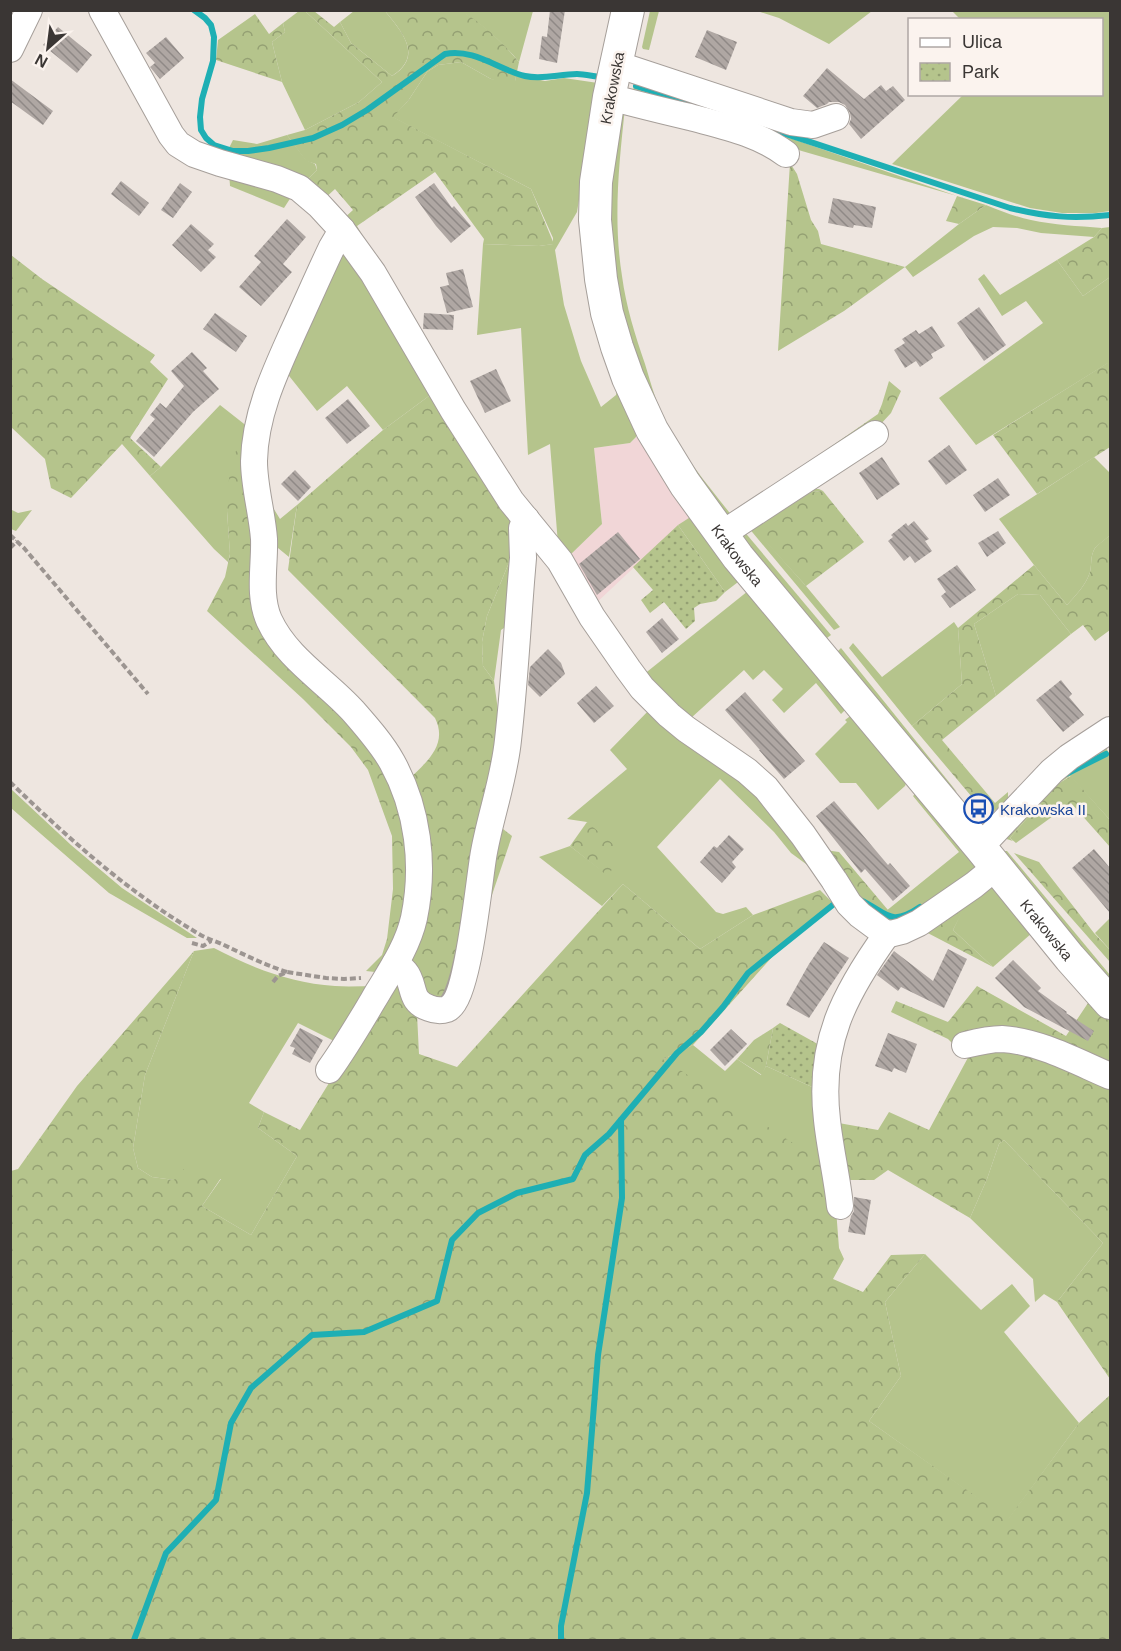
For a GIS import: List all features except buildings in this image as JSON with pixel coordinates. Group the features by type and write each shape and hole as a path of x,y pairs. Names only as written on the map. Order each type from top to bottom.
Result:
{"main road":[{"name":"Krakowska","path":"628,10 609,97 595,200 595,220 607,313 616,347 652,430 685,484 738,557 1070,958 1110,1003"}],"street":[{"path":"10,49 29,10"},
{"path":"102,10 178,144 206,159 256,172 299,188 320,205 342,230 373,273 459,420 511,501 560,561 592,617 642,688 686,729 757,779 803,835 849,904 874,927 887,934 897,933 919,923 974,885 988,857 1052,771 1110,730"},
{"path":"616,64 803,125 813,125 836,117"},
{"path":"609,97 758,137 786,153"},
{"path":"329,1070 390,972 413,919 419,869 415,822 410,802 391,760 380,743 351,709 302,663 279,637 268,619 263,589 264,535 254,460 262,406 332,247 342,230"},
{"path":"722,534 875,434"},
{"path":"390,972 407,974 412,991 421,1005 436,1010 451,1006 460,989 474,928 484,852 504,769 523,558 522,525 526,519"},
{"path":"840,1206 838,1179 827,1119 825,1084 829,1047 849,992 887,934"},
{"path":"965,1045 1000,1039 1015,1040 1047,1050 1110,1076"}],"path":[{"path":"10,535 148,694"},
{"path":"10,548 17,541"},
{"path":"10,782 114,876 211,941 287,972 335,979 375,977 390,972"},
{"path":"192,943 203,946 211,941"},
{"path":"273,982 278,976 287,972"}],"shaded area":[{"path":"640,434 692,516 678,526 594,605 568,557 602,524 594,448 630,443"}],"green space":[{"path":"299,11 305,11 382,82 359,102 305,130 282,82 272,42 285,32 283,23"},
{"path":"305,11 314,11 334,27 340,22 351,43 392,76 402,68 407,60 408,52 407,44 398,27 385,11 466,11 466,14 481,24 507,48 519,62 515,81 508,84 491,79 461,62 438,65 427,72 408,101 393,117 531,189 554,244 539,246 483,244 484,239 435,172 357,226 383,271 341,221 353,210 335,189 323,200 304,183 317,170 316,164 306,161 287,135 305,130 359,102 382,82"},
{"path":"354,11 385,11 398,27 407,44 408,52 407,60 402,68 392,76 351,43 340,22"},
{"path":"466,11 533,11 519,62 494,36 465,14"},
{"path":"650,11 659,11 649,50 642,47"},
{"path":"757,11 872,11 829,44 779,18"},
{"path":"952,11 1110,11 1110,211 1062,213 1030,208 892,164 962,96 1103,96 1103,18 959,18"},
{"path":"255,14 269,34 283,23 285,32 272,42 282,82 216,60 218,40"},
{"path":"461,62 491,79 515,81 516,75 545,81 564,78 598,83 577,212 555,250 564,305 581,361 601,407 616,395 617,389 636,426 636,437 630,443 594,448 602,524 568,557 558,544 550,444 528,455 521,328 477,335 483,244 539,246 553,244 553,238 531,189 392,117 408,101 427,72 438,65"},
{"path":"635,76 792,131 790,138 957,196 632,99"},
{"path":"625,108 617,213 619,255 631,320 654,395 667,424 690,462 736,521 728,521 658,417 619,305 607,217 618,121"},
{"path":"287,135 306,160 315,164 317,170 304,183 227,155 233,140 257,144"},
{"path":"790,163 797,174 821,244 905,267 844,311 778,351"},
{"path":"229,172 293,194 284,208 230,186"},
{"path":"957,196 986,205 959,224 946,221"},
{"path":"986,205 1031,220 1102,228 1094,237 993,227 974,236 913,277 905,267"},
{"path":"1110,227 1110,277 1083,296 1057,260 1094,237 1102,228"},
{"path":"346,242 437,390 383,430 347,386 317,411 282,367"},
{"path":"11,255 42,279 155,355 150,362 168,379 130,438 161,467 150,476 122,444 71,498 51,488 45,459 11,427"},
{"path":"1057,260 1083,296 1110,277 1110,365 1108,363 976,445 939,398 1043,323 1026,301 1002,316 978,279 984,274 1000,295"},
{"path":"1109,362 1110,447 1037,494 993,435"},
{"path":"889,381 901,391 891,413 878,427 738,511 878,414"},
{"path":"437,390 510,511 517,543 487,616 482,642 483,666 494,681 499,718 456,989 437,1007 410,973 412,932 406,782 433,754 437,746 439,728 435,718 288,570 297,505 383,430"},
{"path":"220,405 248,427 227,511 230,554 228,562 150,476"},
{"path":"248,427 258,592 349,714 401,791 412,906 383,969 375,972 366,971 382,955 387,939 393,889 392,836 368,770 351,747 303,699 207,611 225,577 230,554 227,511 230,463"},
{"path":"1094,457 1110,473 1110,535 1095,548 1088,577 1067,605 999,519"},
{"path":"261,488 280,519 297,505 289,557 267,539"},
{"path":"810,489 823,491 811,492 755,529 840,627 834,630 748,527"},
{"path":"823,491 864,542 806,586 754,529 811,492"},
{"path":"10,509 18,513 32,510 16,531 11,529"},
{"path":"692,516 742,579 725,592 678,525"},
{"path":"678,525 725,592 716,601 700,604 694,608 695,621 686,629 664,602 650,613 641,600 653,590 633,567"},
{"path":"743,530 831,635 823,641 741,539"},
{"path":"1110,535 1110,630 1095,641 1083,625 1071,634 1040,595 1018,594 974,624 996,696 942,740 995,803 1008,792 1008,800 988,816 912,726 962,684 958,628 1034,565 1067,605 1088,577 1095,548"},
{"path":"517,543 513,622 501,630 494,681 483,666 482,642 487,616"},
{"path":"748,591 847,708 841,714 816,683 784,713 772,700 783,689 764,670 753,680 744,670 691,718 643,675"},
{"path":"1018,594 1040,595 1071,634 996,696 974,624"},
{"path":"954,622 958,628 962,684 912,726 849,648 853,643 882,677"},
{"path":"841,648 957,792 939,777 835,654"},
{"path":"653,706 732,764 821,875 791,853 774,832 720,779 657,847 716,912 723,914 746,907 753,915 700,949 623,884 602,906 539,857 570,846 609,876 587,822 567,819 627,769 610,750"},
{"path":"853,714 907,781 905,786 878,810 856,783 840,783 815,754"},
{"path":"1105,747 1110,754 1110,820 1070,776 1056,785 1010,838 1013,841 1000,837 1056,774"},
{"path":"1071,776 1110,820 1110,847 1071,803 1016,843 1010,838 1056,785"},
{"path":"11,789 71,845 122,888 197,938 187,938 109,893 11,808"},
{"path":"917,792 978,870 911,923 875,920 959,852 913,796"},
{"path":"587,822 619,849 609,877 570,846"},
{"path":"498,825 512,836 478,936"},
{"path":"818,849 839,852 888,910 875,920"},
{"path":"1002,851 1007,851 1110,975 1110,984"},
{"path":"1014,853 1039,862 1110,950 1110,962"},
{"path":"623,884 700,949 753,915 820,890 835,905 773,956 693,1045 663,1059 819,1160 834,1183 839,1248 844,1259 833,1279 863,1292 891,1255 925,1254 885,1302 901,1376 869,1421 1008,1519 1079,1423 1110,1395 1110,1640 11,1640 11,1171 18,1169 77,1086 194,951 145,1075 133,1148 138,1168 152,1177 174,1180 184,1169 221,1178 202,1206 251,1235 297,1156 258,1128 264,1112 300,1130 397,968 417,1014 419,1054 457,1067"},
{"path":"989,885 1032,933 993,967 953,930 965,905"},
{"path":"966,905 953,930 993,967 920,929"},
{"path":"1110,918 1110,950 1095,933"},
{"path":"214,948 257,968 303,982 335,986 377,986 342,1045 298,1023 249,1103 264,1112 258,1128 297,1156 251,1235 202,1206 221,1179 174,1180 152,1177 138,1168 133,1148 145,1075 194,951"},
{"path":"977,986 1066,1036 1090,1000 1110,1021 1110,1071 972,1038 952,1043 891,1012 896,1001 948,1022"},
{"path":"780,1023 823,1047 823,1092 766,1066 773,1028"},
{"path":"773,1028 766,1066 762,1075 737,1059 754,1040"},
{"path":"693,1045 725,1071 737,1059 761,1075 766,1066 823,1092 834,1183 663,1059"},
{"path":"1016,1049 1110,1083 1110,1379 1057,1302 1103,1243 1004,1140 999,1144 970,1218 888,1170 874,1180 842,1180 833,1122 878,1130 889,1112 929,1130 971,1052"},
{"path":"1004,1140 1103,1243 1057,1302 1044,1294 1035,1302 1033,1279 970,1218 999,1144"},
{"path":"925,1254 981,1310 1012,1284 1030,1306 1004,1332 1079,1423 1008,1520 869,1421 901,1376 885,1302"}],"waterway":[{"path":"194,10 211,25 214,37 213,61 202,99 201,130 214,145 233,151 269,148 313,138 342,125 367,110 445,54 466,54 525,76 577,74 600,77"},
{"path":"636,86 701,107"},
{"path":"759,125 1010,208 1060,216 1110,215"},
{"path":"1066,774 1106,754"},
{"path":"860,900 888,916 895,917 910,913 920,907"},
{"path":"134,1640 166,1553 216,1500 231,1423 251,1388 312,1335 364,1332 437,1301 452,1240 478,1213 517,1193 573,1179 585,1155 609,1134 677,1053 701,1032 748,973 834,904"},
{"path":"561,1640 561,1626 587,1493 598,1355 622,1198 621,1120"}],"place":[{"name":"Krakowska II","path":"979,809"}]}
